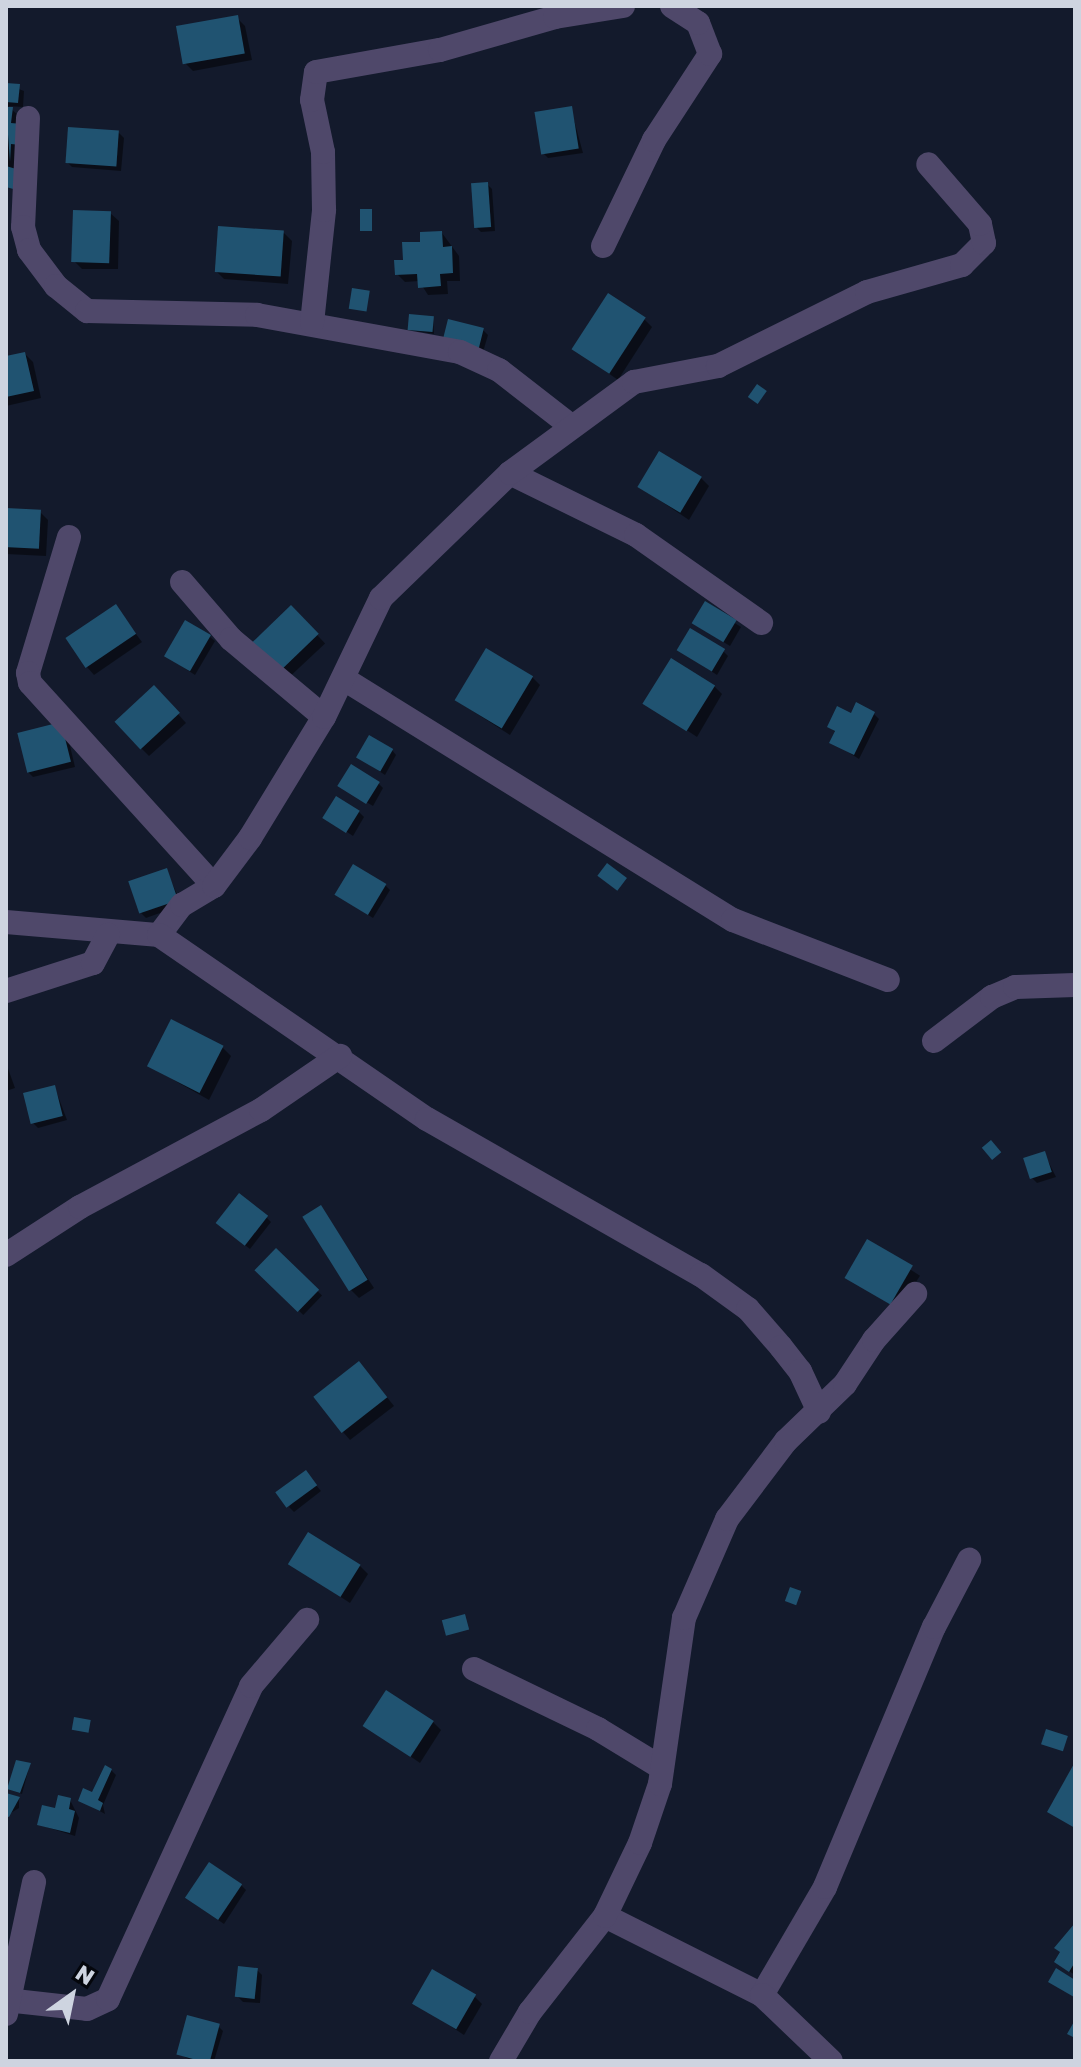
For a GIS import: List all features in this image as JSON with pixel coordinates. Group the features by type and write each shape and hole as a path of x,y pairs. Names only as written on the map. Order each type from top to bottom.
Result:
{"street":[{"path":"312,323 324,210 323,152 312,100 316,72 440,50 555,17 623,6"},
{"path":"603,246 654,140 710,54 698,23 672,6"},
{"path":"28,118 23,227 36,262 72,300 103,315 211,312 312,323 486,362 570,425"},
{"path":"159,935 182,905 214,886 324,717 381,598 510,473 570,425 641,379 681,377 718,366 867,292 962,265 984,243 980,224 928,164"},
{"path":"510,473 636,535 761,623"},
{"path":"69,537 28,673 30,683 214,886"},
{"path":"182,582 231,639 324,717"},
{"path":"344,679 733,920 888,980"},
{"path":"6,922 108,935 159,935 340,1056 427,1119 725,1292 781,1347 800,1371 819,1412"},
{"path":"6,991 93,963 108,935"},
{"path":"934,1041 992,997 1015,987 1075,985"},
{"path":"6,1255 80,1207 261,1110 340,1056"},
{"path":"501,2061 530,2012 605,1916 640,1843 662,1768 684,1618 721,1531 786,1441 819,1412 915,1294"},
{"path":"762,1995 825,1887 934,1627 969,1560"},
{"path":"34,1882 7,2005 87,2009 108,1999 251,1686 307,1620"},
{"path":"474,1669 598,1729 662,1768"},
{"path":"605,1916 762,1995 831,2061"}],"building":[{"path":"238,15 245,53 183,64 176,26"},
{"path":"6,83 20,84 18,103 6,102"},
{"path":"572,106 579,148 541,154 534,112"},
{"path":"6,107 13,107 11,123 22,124 21,145 11,144 10,162"},
{"path":"68,127 119,131 116,166 65,163"},
{"path":"6,166 23,171 17,190 6,187"},
{"path":"488,182 491,227 474,228 471,183"},
{"path":"360,209 372,209 372,231 360,231"},
{"path":"73,210 111,211 109,263 71,262"},
{"path":"218,226 284,231 281,276 215,272"},
{"path":"442,231 443,247 452,246 453,273 440,274 441,286 418,288 417,274 395,275 394,260 403,260 402,242 420,242 420,232"},
{"path":"352,288 370,291 366,312 349,309"},
{"path":"608,293 646,318 609,374 572,349"},
{"path":"409,314 434,316 433,332 408,330"},
{"path":"448,319 484,328 479,348 443,339"},
{"path":"25,352 34,391 6,397 6,356"},
{"path":"757,384 767,391 758,404 748,397"},
{"path":"659,451 702,477 680,513 637,487"},
{"path":"6,508 41,510 39,549 6,547"},
{"path":"705,601 737,620 723,642 692,623"},
{"path":"116,604 136,634 86,668 65,638"},
{"path":"291,605 319,634 278,673 250,645"},
{"path":"185,620 211,635 190,671 164,656"},
{"path":"690,628 725,649 712,671 677,650"},
{"path":"486,648 533,676 502,729 455,700"},
{"path":"671,658 715,686 686,731 642,704"},
{"path":"154,685 180,713 140,750 115,722"},
{"path":"856,702 875,712 854,755 829,743 835,731 827,727 837,706 851,713"},
{"path":"61,722 71,762 27,773 17,733"},
{"path":"369,735 393,749 380,772 356,758"},
{"path":"351,764 380,782 366,804 337,786"},
{"path":"336,796 360,811 346,833 322,818"},
{"path":"607,863 627,878 617,891 597,876"},
{"path":"353,864 386,884 368,915 334,895"},
{"path":"167,868 178,900 139,913 128,881"},
{"path":"171,1019 224,1046 200,1093 147,1066"},
{"path":"55,1085 63,1116 31,1124 23,1093"},
{"path":"991,1140 1001,1152 992,1160 982,1148"},
{"path":"1045,1151 1052,1172 1030,1179 1023,1158"},
{"path":"239,1193 268,1216 245,1246 216,1223"},
{"path":"321,1205 368,1280 349,1291 302,1217"},
{"path":"867,1239 913,1266 890,1304 844,1278"},
{"path":"276,1248 319,1290 298,1312 254,1270"},
{"path":"359,1361 387,1397 342,1433 313,1397"},
{"path":"306,1470 317,1485 286,1508 275,1492"},
{"path":"308,1532 361,1565 340,1597 288,1564"},
{"path":"790,1587 801,1591 796,1605 785,1601"},
{"path":"465,1614 469,1629 446,1636 442,1620"},
{"path":"386,1690 434,1721 410,1757 363,1726"},
{"path":"74,1717 91,1720 88,1733 72,1730"},
{"path":"1046,1729 1068,1736 1063,1751 1041,1744"},
{"path":"16,1760 31,1763 20,1793 7,1789"},
{"path":"1075,1762 1075,1828 1047,1812"},
{"path":"105,1765 112,1769 98,1800 103,1803 100,1811 78,1801 83,1788 92,1792"},
{"path":"6,1793 20,1797 9,1817 6,1816"},
{"path":"58,1795 71,1798 69,1809 75,1811 70,1833 37,1825 42,1805 55,1808"},
{"path":"209,1862 242,1884 218,1920 185,1898"},
{"path":"1075,1923 1075,1962 1069,1972 1054,1962 1060,1952 1054,1948"},
{"path":"238,1966 258,1968 255,1999 235,1997"},
{"path":"1056,1968 1075,1980 1074,1997 1048,1982"},
{"path":"432,1969 476,1994 456,2029 412,2004"},
{"path":"187,2015 220,2024 210,2061 176,2055"},
{"path":"1075,2020 1075,2038 1067,2034"}]}
